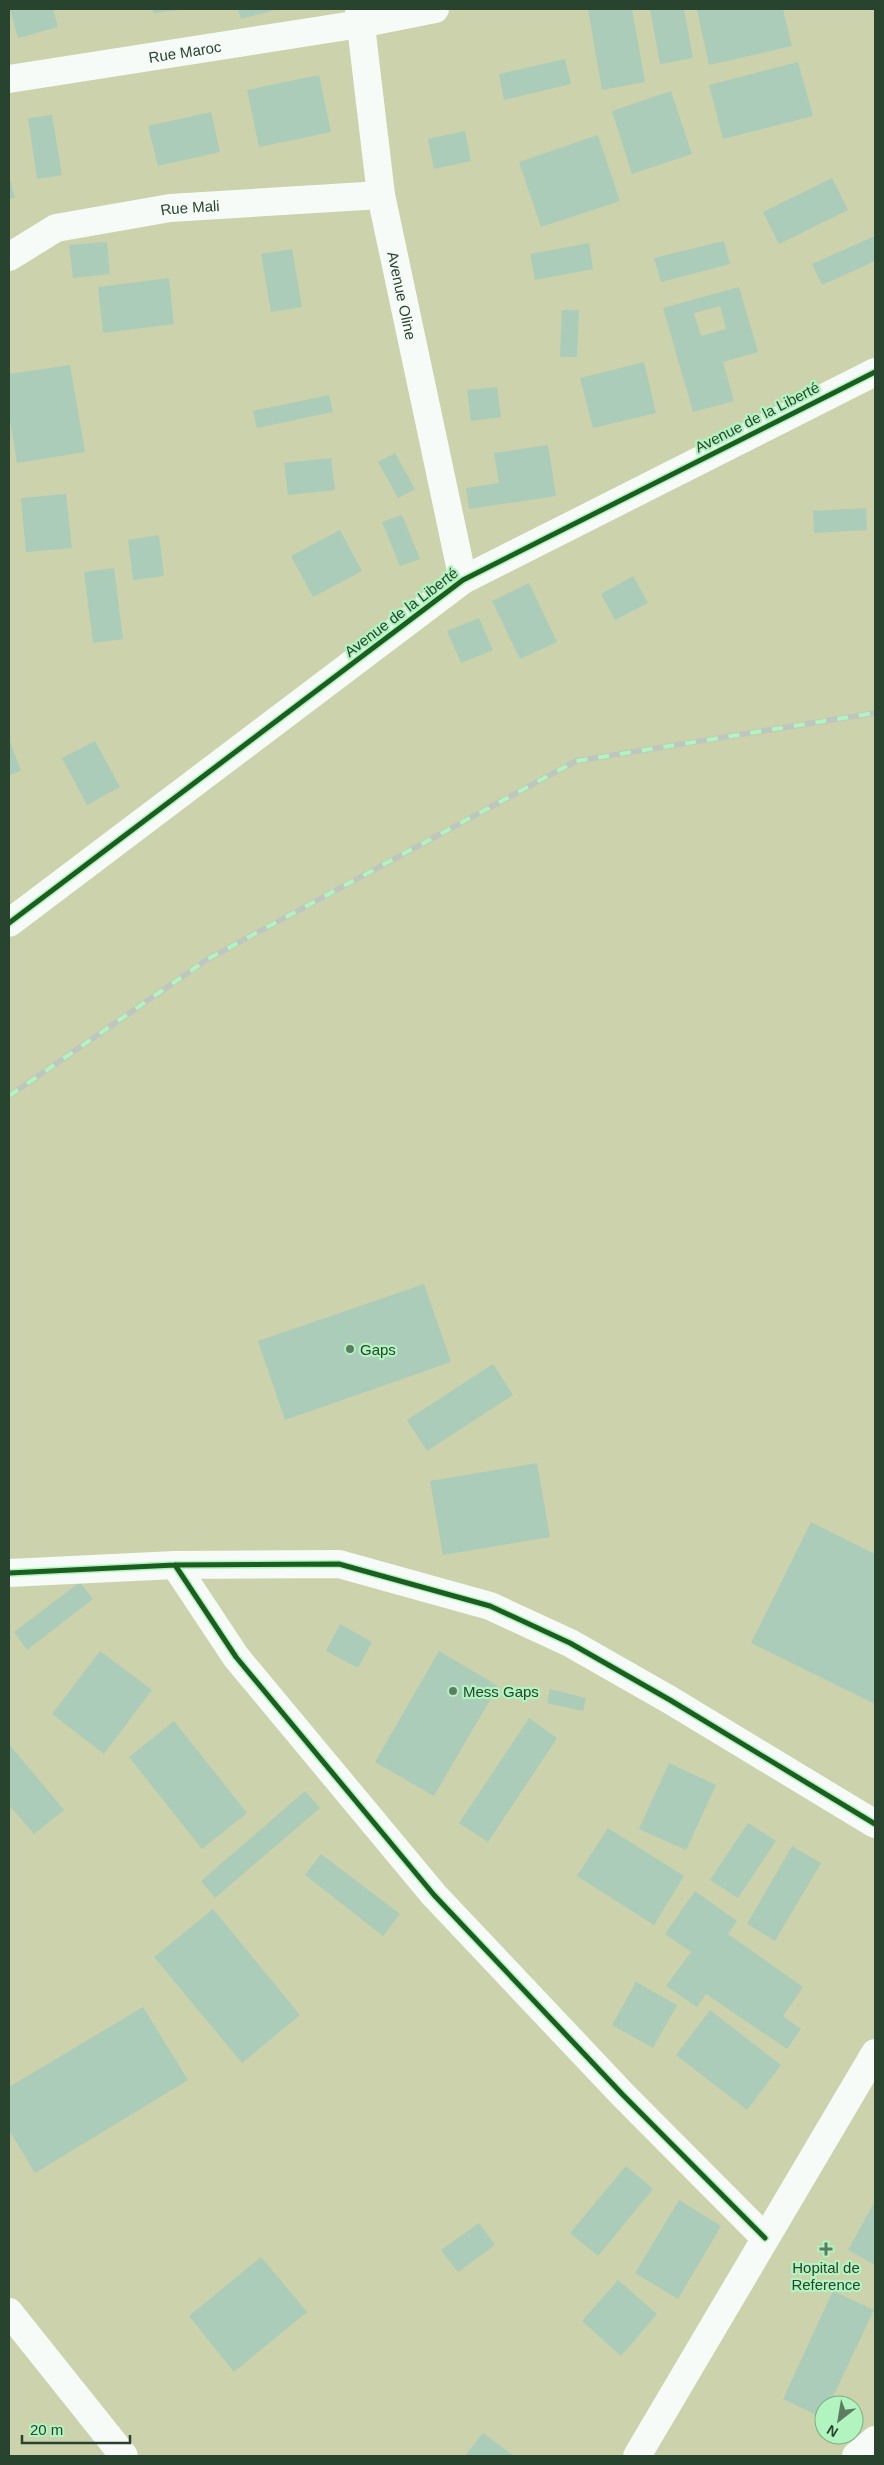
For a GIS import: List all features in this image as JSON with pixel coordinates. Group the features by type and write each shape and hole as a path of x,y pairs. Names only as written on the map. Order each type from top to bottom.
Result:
{"street":[{"name":"Rue Maroc","path":"9,79 359,16 435,9"},
{"name":"Avenue Oline","path":"359,16 381,195 463,580"},
{"name":"Rue Mali","path":"9,257 56,228 170,208 381,195"},
{"name":"Avenue de la Liberté","path":"9,924 463,580 875,372"},
{"path":"9,1573 175,1565 339,1564 490,1606 587,1653 875,1824"},
{"path":"175,1565 236,1657 434,1895 623,2095 765,2238"},
{"path":"637,2456 875,2053"},
{"path":"9,2312 124,2456"},
{"path":"856,2456 875,2440"}],"green space":[{"path":"9,9 875,9 875,2456 9,2456"}],"building":[{"path":"10,9 53,9 58,27 18,38"},
{"path":"153,9 178,9 178,10 153,13"},
{"path":"238,9 279,9 241,19"},
{"path":"588,9 632,9 645,82 602,90"},
{"path":"650,9 684,9 693,58 660,64"},
{"path":"783,9 792,46 709,65 697,10"},
{"path":"565,59 571,84 504,100 499,74"},
{"path":"798,62 813,116 723,139 709,85"},
{"path":"319,75 331,132 259,147 247,90"},
{"path":"671,91 692,154 632,174 612,111"},
{"path":"211,112 220,152 158,166 148,126"},
{"path":"52,115 62,175 37,179 28,118"},
{"path":"465,131 471,161 434,169 428,139"},
{"path":"598,135 620,201 541,227 519,162"},
{"path":"9,176 15,198 9,199"},
{"path":"832,178 848,210 779,244 763,212"},
{"path":"875,236 875,261 822,285 812,264"},
{"path":"724,241 730,264 661,282 654,258"},
{"path":"107,242 110,274 73,278 69,245"},
{"path":"589,243 593,269 535,280 530,254"},
{"path":"292,249 302,307 271,312 261,254"},
{"path":"169,278 174,324 103,333 98,287"},
{"path":"739,287 758,352 723,362 734,401 693,412 663,308","holes":["720,306 726,329 701,336 694,313"]},
{"path":"562,310 579,310 577,357 560,357"},
{"path":"644,362 656,413 593,428 580,378"},
{"path":"70,365 85,452 17,463 9,413 9,374"},
{"path":"497,387 501,417 471,421 467,390"},
{"path":"329,395 333,412 257,428 253,411"},
{"path":"548,445 556,496 469,509 466,488 499,483 494,453"},
{"path":"395,453 415,489 398,498 378,462"},
{"path":"331,458 335,490 288,495 284,463"},
{"path":"66,494 72,548 26,552 21,498"},
{"path":"866,508 867,530 814,533 813,511"},
{"path":"402,515 420,559 400,566 382,522"},
{"path":"340,530 362,571 313,597 291,556"},
{"path":"159,535 164,576 133,580 128,540"},
{"path":"114,568 123,639 93,643 84,572"},
{"path":"633,576 648,603 615,620 601,594"},
{"path":"529,583 557,642 520,659 492,601"},
{"path":"479,618 493,650 461,663 447,631"},
{"path":"9,739 21,771 9,775"},
{"path":"95,741 120,787 87,805 62,758"},
{"path":"424,1284 451,1362 285,1420 258,1341"},
{"path":"493,1364 513,1395 427,1451 407,1420"},
{"path":"537,1463 550,1537 443,1555 430,1481"},
{"path":"811,1522 875,1554 875,1704 751,1643"},
{"path":"80,1582 93,1599 27,1650 14,1632"},
{"path":"340,1624 372,1642 358,1668 326,1651"},
{"path":"100,1651 152,1690 104,1754 52,1714"},
{"path":"439,1651 498,1686 434,1796 375,1762"},
{"path":"550,1689 586,1698 583,1711 547,1703"},
{"path":"529,1718 557,1738 488,1842 459,1823"},
{"path":"174,1721 247,1813 202,1849 129,1757"},
{"path":"9,1744 64,1810 34,1834 9,1805"},
{"path":"669,1763 716,1785 686,1850 639,1829"},
{"path":"305,1791 320,1808 215,1898 201,1881"},
{"path":"748,1823 776,1841 738,1898 710,1880"},
{"path":"608,1828 684,1876 654,1925 577,1876"},
{"path":"792,1846 821,1863 775,1941 747,1924"},
{"path":"321,1854 400,1914 383,1936 305,1875"},
{"path":"695,1891 737,1921 728,1934 803,1987 783,2016 801,2029 787,2049 706,1994 697,2007 666,1986 691,1952 665,1934"},
{"path":"213,1909 300,2015 242,2063 154,1957"},
{"path":"636,1982 677,2005 653,2048 612,2025"},
{"path":"143,2007 188,2080 35,2173 9,2130 9,2087"},
{"path":"710,2010 781,2065 747,2110 676,2055"},
{"path":"626,2166 653,2189 598,2256 570,2233"},
{"path":"679,2200 721,2226 678,2299 635,2273"},
{"path":"875,2201 875,2265 848,2250"},
{"path":"479,2223 495,2245 458,2272 441,2250"},
{"path":"261,2257 307,2312 234,2372 189,2316"},
{"path":"618,2280 657,2314 621,2356 582,2321"},
{"path":"833,2291 874,2310 834,2395 814,2395 814,2414 783,2399"},
{"path":"483,2433 514,2456 465,2456"}],"railway":[{"path":"9,1096 208,959 576,761 875,713"}],"cycle path":[{"path":"9,923 463,580 875,372"},
{"path":"9,1573 175,1565 339,1564 490,1606 570,1643 670,1700 875,1824"},
{"path":"175,1565 236,1657 434,1895 623,2095 765,2238"}],"place":[{"name":"Gaps","path":"350,1349"},
{"name":"Mess Gaps","path":"453,1691"},
{"name":"Hopital de Reference","path":"826,2249"}]}
